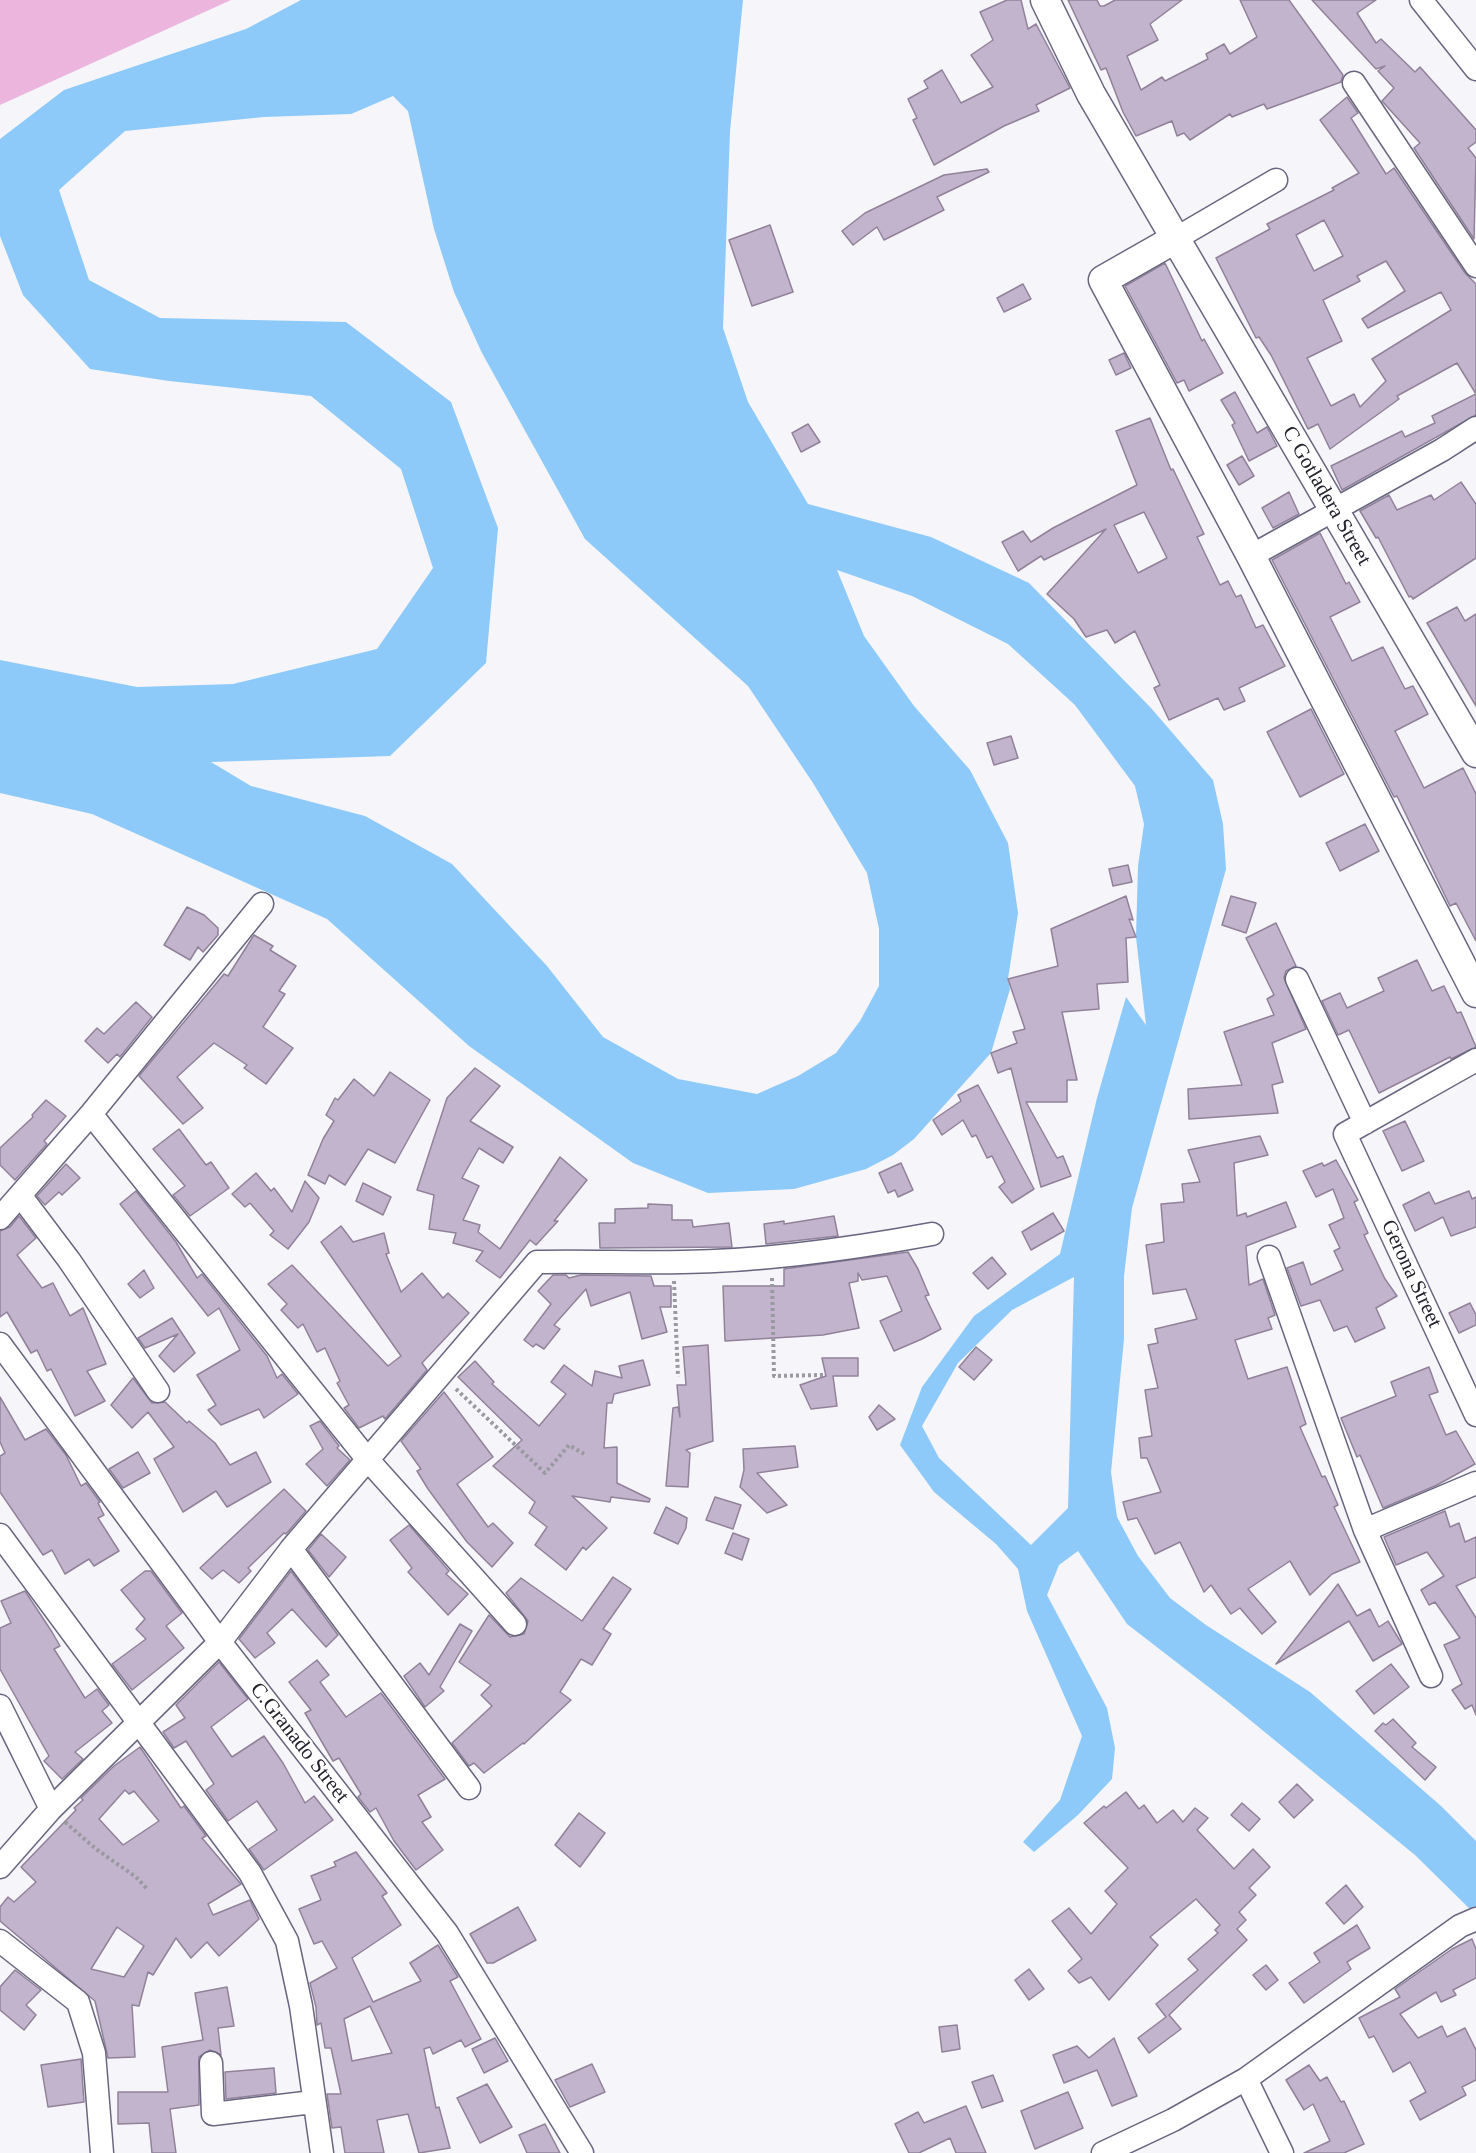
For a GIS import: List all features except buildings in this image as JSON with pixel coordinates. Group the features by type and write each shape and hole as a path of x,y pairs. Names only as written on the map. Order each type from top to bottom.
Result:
{"street":[{"name":"C Gotladera Street","path":"1045,0 1091,94 1335,509 1416,655 1476,753"},
{"path":"1421,0 1476,69"},
{"path":"1354,82 1476,266"},
{"path":"1276,180 1103,280 1251,556 1476,993"},
{"path":"1251,556 1442,450 1476,428"},
{"path":"0,1218 91,1114 262,904"},
{"path":"1297,979 1365,1122 1476,1060"},
{"path":"91,1114 368,1460 515,1624"},
{"name":"Gerona Street","path":"1365,1122 1346,1134 1476,1415"},
{"path":"20,1195 69,1260 158,1391"},
{"path":"0,1867 51,1809 220,1642 291,1550 442,1376 537,1262 673,1262 772,1256 863,1247 932,1234"},
{"path":"1269,1257 1365,1530 1431,1676"},
{"name":"C.Granado Street","path":"0,1344 220,1642 447,1933 582,2153"},
{"path":"1365,1530 1476,1482"},
{"path":"0,1535 250,1874 287,1941 302,2006 322,2153"},
{"path":"291,1550 468,1788"},
{"path":"0,1706 51,1809"},
{"path":"1103,2153 1173,2120 1246,2079 1468,1922"},
{"path":"0,1941 78,2002 94,2053 102,2153"},
{"path":"211,2063 213,2114 314,2102"},
{"path":"1246,2079 1282,2153"}],"path":[{"path":"772,1256 774,1376 824,1375"},
{"path":"673,1262 678,1377"},
{"path":"442,1376 545,1473 568,1445 584,1454"},
{"path":"51,1809 96,1849 136,1877 148,1890"}],"shaded area":[{"path":"0,0 231,0 0,105"}],"water":[{"path":"301,0 743,0 730,131 723,328 748,402 808,504 931,537 1029,583 1151,708 1213,780 1223,824 1226,869 1132,1208 1124,1276 1124,1339 1111,1472 1117,1517 1138,1556 1170,1598 1206,1625 1310,1692 1441,1806 1476,1841 1476,1915 1415,1855 1228,1702 1127,1624 1078,1551 1059,1565 1047,1595 1107,1708 1115,1748 1112,1779 1078,1815 1034,1852 1023,1842 1060,1800 1082,1736 1027,1611 1018,1569 996,1544 934,1492 900,1445 922,1387 974,1316 1060,1254 1097,1098 1126,997 1146,1025 1136,937 1138,866 1144,824 1135,786 1075,705 1008,644 912,596 837,570 864,636 914,706 970,770 1008,843 1018,913 1008,979 1010,989 991,1053 914,1139 893,1155 866,1169 794,1189 708,1193 633,1163 469,1046 327,919 92,814 0,793 0,660 137,687 233,684 377,649 433,568 401,469 311,396 169,381 90,369 23,295 0,236 0,139 64,90 246,29","holes":["393,96 408,111 434,229 454,292 482,353 585,539 748,686 813,783 867,873 879,929 879,986 860,1021 836,1053 798,1076 757,1094 678,1079 603,1037 547,966 452,864 365,816 251,786 211,762 390,756 486,663 498,528 451,402 346,322 160,318 89,280 59,190 125,131 264,117 351,114","1074,1277 1068,1508 1031,1545 939,1458 922,1426 958,1363 1012,1310"]}]}
